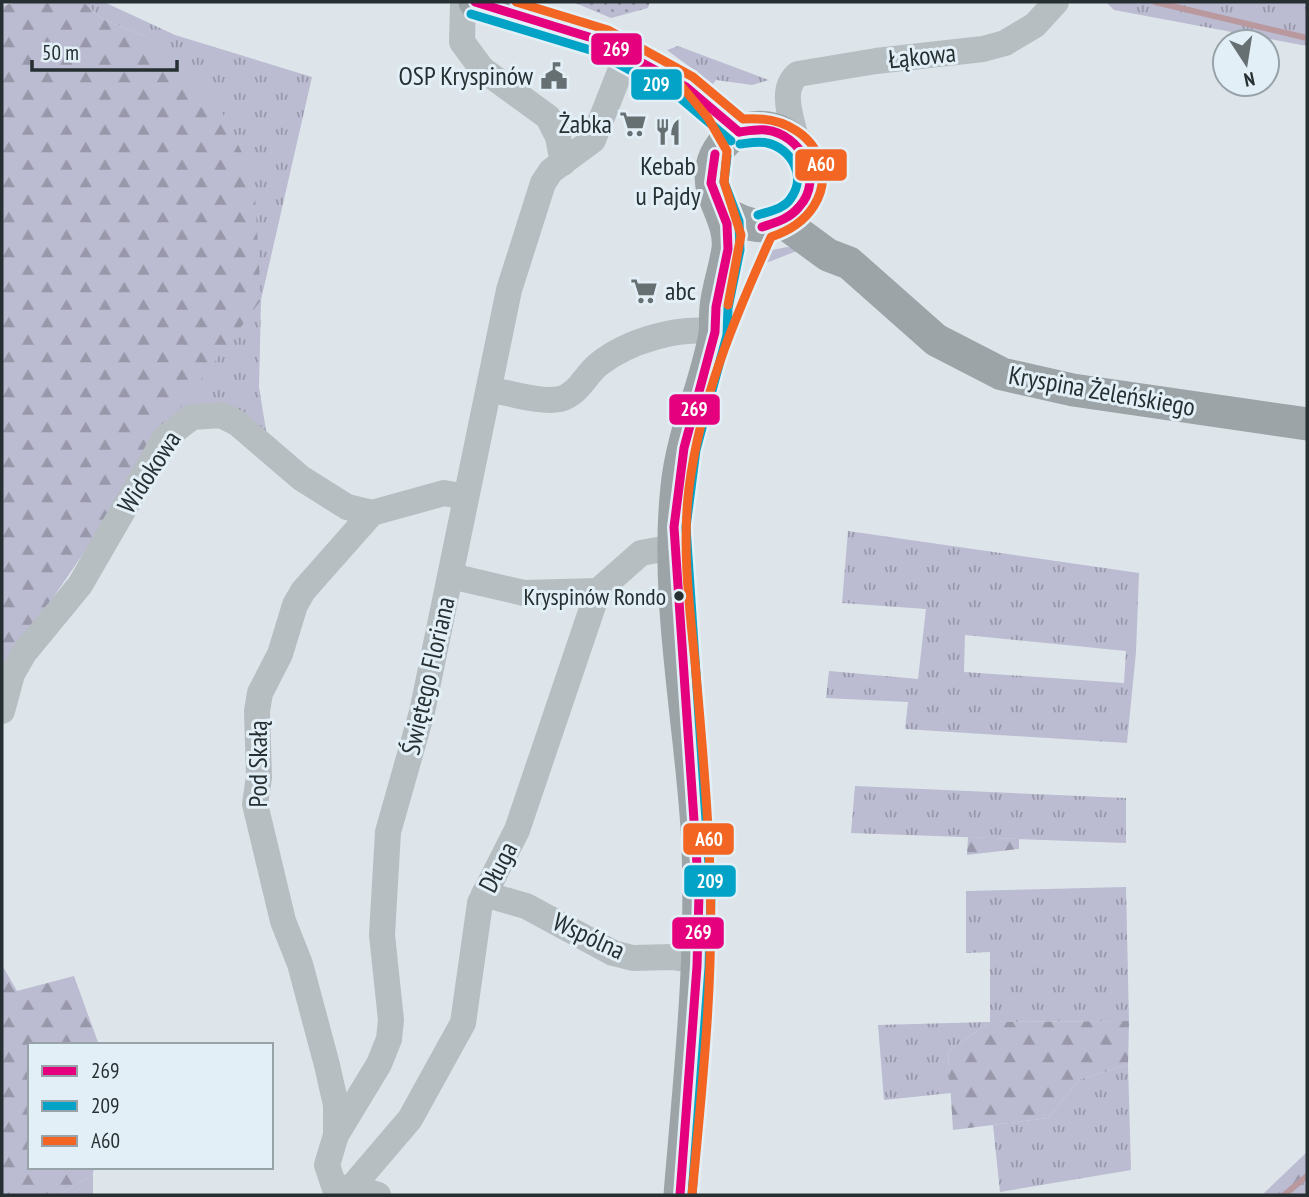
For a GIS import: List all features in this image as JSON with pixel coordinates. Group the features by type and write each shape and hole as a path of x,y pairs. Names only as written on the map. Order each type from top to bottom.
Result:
{"main road":[{"path":"475,2 570,29 627,54 752,130"},
{"path":"656,73 698,125 715,153 711,183 729,235 716,307 715,332 681,460 674,547 697,828 697,961 680,1195"},
{"path":"715,153 752,130 777,130 797,143 810,170 715,332"},
{"path":"721,210 749,226 784,216"},
{"name":"Kryspina Żeleńskiego","path":"784,216 828,255 849,263 936,340 1002,374 1073,390 1307,424"}],"street":[{"path":"463,2 462,42 482,69 548,117 558,137 563,163"},
{"name":"Łąkowa","path":"752,130 787,96 792,80 805,73 983,49 1005,43 1035,25 1056,2"},
{"name":"Świętego Floriana","path":"339,1191 327,1164 336,1135 379,1064 388,1039 391,1020 382,935 388,832 422,712 465,497 491,390 509,290 543,183 551,171 593,141 627,54"},
{"path":"787,96 797,143"},
{"path":"491,390 559,399 575,392 597,366 621,349 700,329 715,332"},
{"name":"Widokowa","path":"2,711 12,674 24,653 80,584 165,438 191,417 221,415 237,423 301,478 347,508 372,513"},
{"path":"372,513 444,493 465,497"},
{"name":"Pod Skałą","path":"336,1135 336,1105 327,1065 300,964 283,922 254,804 259,777 257,711 260,693 280,654 295,604 303,591 372,513"},
{"name":"Długa","path":"339,1191 410,1119 452,1048 463,1023 471,950 484,894 517,830 598,591 641,553 674,547"},
{"path":"451,576 524,593 598,591"},
{"name":"Wspólna","path":"484,894 535,910 578,936 614,953 633,958 673,957 697,961"},
{"path":"339,1191 378,1195"}],"green space":[{"path":"16,2 83,2 101,18 146,37 217,102 254,177 261,300 165,428 118,503 2,672 2,6"},
{"path":"83,2 104,2 175,35 312,77 261,300 259,387 268,443 249,421 165,428 146,37 101,18"},
{"path":"573,2 650,2 648,8 611,18"},
{"path":"1106,2 1307,2 1307,46 1281,41 1281,28 1211,28 1114,10"},
{"path":"678,46 769,80 752,85 716,80 713,84 667,50"},
{"path":"787,247 802,249 766,263 756,263 768,251"},
{"path":"848,531 1139,573 1136,652 1127,743 905,729 908,702 826,698 829,671 918,679 926,609 842,603","holes":["965,635 1126,651 1124,683 964,672"]},
{"path":"855,786 1126,798 1126,843 851,833"},
{"path":"968,837 1019,839 1019,849 967,855"},
{"path":"1126,887 1129,1021 991,1022 948,1051 951,1093 884,1100 878,1025 990,1022 990,952 966,953 966,891"},
{"path":"2,965 17,991 74,976 98,1043 28,1043 28,1169 94,1169 93,1174 59,1195 2,1194"},
{"path":"1129,1021 1128,1065 1080,1079 1048,1118 953,1130 948,1051 991,1022"},
{"path":"1128,1065 1131,1170 1000,1192 993,1125 1048,1118 1080,1079"},
{"path":"1307,1152 1307,1195 1262,1195"},
{"path":"93,1174 93,1195 59,1195"}],"waterway":[{"path":"1155,2 1307,38"},
{"path":"1284,1195 1307,1176"}],"transit line":[{"name":"269","path":"475,2 602,41 686,87 739,132"},
{"name":"A60","path":"516,2 608,30 693,77 743,119 773,121 796,131 813,146 821,165 822,186 814,206 797,224 771,237 745,298 710,391 689,488 687,575 706,793 711,913 706,1034 692,1195"},
{"name":"209","path":"471,14 597,52 679,97 731,141"},
{"name":"A60","path":"674,77 708,118 727,151 724,182 741,235 728,305"},
{"name":"269","path":"739,132 763,130 779,133 799,149 809,171 810,184 799,207 778,222 762,227"},
{"name":"209","path":"740,144 761,142 776,146 789,157 797,172 796,190 788,202 758,215"},
{"name":"269","path":"680,1195 697,966 699,894 674,527 684,448 715,332 716,307 728,249 727,224 711,183 715,154"},
{"name":"209","path":"692,1195 709,967 711,894 686,527 696,450 727,335 728,308 740,250 739,221 724,182 727,156"}],"place":[{"name":"OSP Kryspinów","path":"554,76"},
{"name":"Żabka","path":"633,124"},
{"name":"Kebab u Pajdy","path":"668,132"},
{"name":"abc","path":"644,291"},
{"name":"Kryspinów Rondo","path":"679,596"}]}
